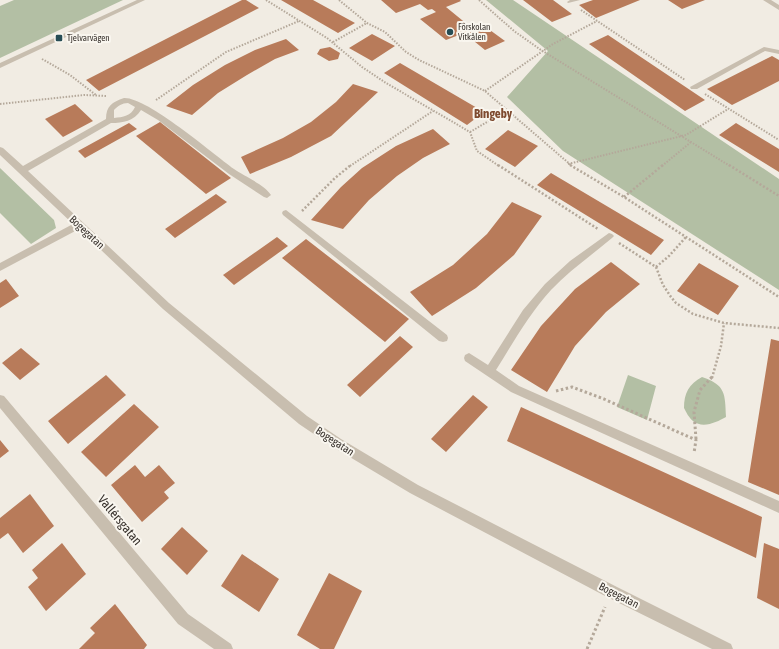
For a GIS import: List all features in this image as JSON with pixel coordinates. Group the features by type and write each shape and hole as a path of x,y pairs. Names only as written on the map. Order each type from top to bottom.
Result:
{"street":[{"path":"0,66 142,0"},
{"path":"766,0 779,8"},
{"path":"694,86 764,49 779,52"},
{"path":"110,120 110,110 113,106 127,100 135,102 142,108 161,118 232,172 267,195"},
{"path":"23,170 110,120 119,121 130,118 142,108"},
{"name":"Bogegatan","path":"0,150 166,306 303,420 337,443 414,489 612,592 726,649"},
{"path":"291,216 443,338"},
{"path":"0,267 79,225"},
{"path":"489,372 541,294 585,254 609,236"},
{"path":"469,358 515,389 779,507"},
{"name":"Vallérsgatan","path":"0,400 183,619 226,649"}],"path":[{"path":"266,0 333,42 362,67 470,132 477,151 488,159 656,267 663,285 676,303 693,314 724,323 779,328"},
{"path":"339,0 367,23 385,32 406,52 419,60 485,91 568,164 624,196 779,297"},
{"path":"479,0 514,31 541,50 779,196"},
{"path":"574,1 597,21 728,109 779,140"},
{"path":"142,108 226,52 299,21"},
{"path":"485,91 541,50 597,21"},
{"path":"333,42 367,23"},
{"path":"30,51 37,58 51,63 72,76 97,96"},
{"path":"0,104 84,95 127,100"},
{"path":"568,164 686,134 728,109"},
{"path":"470,132 508,110"},
{"path":"291,216 334,178 360,158 433,111"},
{"path":"624,196 691,142"},
{"path":"656,267 669,256 686,237"},
{"path":"692,467 696,440 694,412 700,390 712,378 721,346 724,323"},
{"path":"551,393 572,387 604,399 696,440"},
{"path":"587,649 612,592"}],"green space":[{"path":"14,0 123,0 0,58 0,6"},
{"path":"486,0 513,0 779,179 779,290 563,151 507,97 548,51"},
{"path":"0,168 54,220 56,228 31,244 0,213"},
{"path":"628,375 656,386 647,420 617,407"},
{"path":"702,377 716,383 723,391 726,417 714,423 705,425 693,421 684,408 686,393 694,383"}],"building":[{"path":"242,0 246,0 259,8 99,91 86,80"},
{"path":"281,0 313,0 355,23 338,33"},
{"path":"381,0 460,0 461,1 446,7 468,25 472,23 477,27 483,25 505,41 485,50 464,33 446,40 420,19 436,12 432,9 428,10 420,4 396,13"},
{"path":"523,0 553,0 572,14 552,22"},
{"path":"593,0 640,0 596,18 579,5"},
{"path":"668,0 705,0 682,9"},
{"path":"372,34 395,46 372,61 349,48"},
{"path":"608,35 705,100 685,111 589,44"},
{"path":"286,39 299,50 275,59 247,75 218,93 192,115 166,106 193,85 225,65 255,50"},
{"path":"330,47 340,53 338,59 329,61 317,54 320,49"},
{"path":"772,56 779,60 779,81 732,105 707,89"},
{"path":"400,63 484,112 467,125 384,73"},
{"path":"353,84 378,92 331,136 291,157 250,174 241,157 283,138 311,122 336,102"},
{"path":"75,104 93,121 63,137 45,119"},
{"path":"160,122 231,178 206,194 136,136"},
{"path":"129,123 137,129 85,158 78,151"},
{"path":"736,123 779,149 779,172 719,135"},
{"path":"433,129 450,144 423,158 397,176 369,200 343,229 311,220 341,187 362,168 396,146"},
{"path":"508,130 538,146 515,167 485,149"},
{"path":"551,173 664,240 651,255 537,185"},
{"path":"216,194 227,202 175,238 165,229"},
{"path":"512,202 542,216 514,255 476,288 432,316 410,292 453,265 487,234"},
{"path":"277,237 288,246 234,285 223,275"},
{"path":"306,239 409,319 385,342 282,258"},
{"path":"611,262 640,284 606,312 575,346 547,392 511,370 541,326 575,289"},
{"path":"699,263 739,286 718,315 677,291"},
{"path":"6,279 19,296 0,308 0,283"},
{"path":"400,336 413,347 360,397 347,385"},
{"path":"771,339 779,341 779,495 748,482"},
{"path":"21,348 40,364 20,380 2,363"},
{"path":"106,375 126,395 68,444 48,421"},
{"path":"473,395 488,407 446,452 431,439"},
{"path":"134,404 159,427 106,477 81,452"},
{"path":"521,407 762,517 756,558 507,441"},
{"path":"0,440 9,451 0,458"},
{"path":"135,465 145,477 159,465 175,483 164,492 169,498 142,522 111,485"},
{"path":"30,494 54,526 23,553 8,533 0,539 0,518"},
{"path":"182,527 208,551 187,575 161,549"},
{"path":"62,543 86,574 46,611 28,587 38,578 32,570"},
{"path":"764,543 779,549 779,609 757,598"},
{"path":"242,554 279,579 259,612 221,586"},
{"path":"329,573 362,591 334,649 320,649 297,635"},
{"path":"115,604 147,645 144,649 79,649 95,633 90,628"}],"place":[{"name":"Förskolan Vitkålen","path":"450,32"},
{"name":"Tjelvarvägen","path":"59,38"}],"district":[{"name":"Bingeby","path":"493,113"}]}
